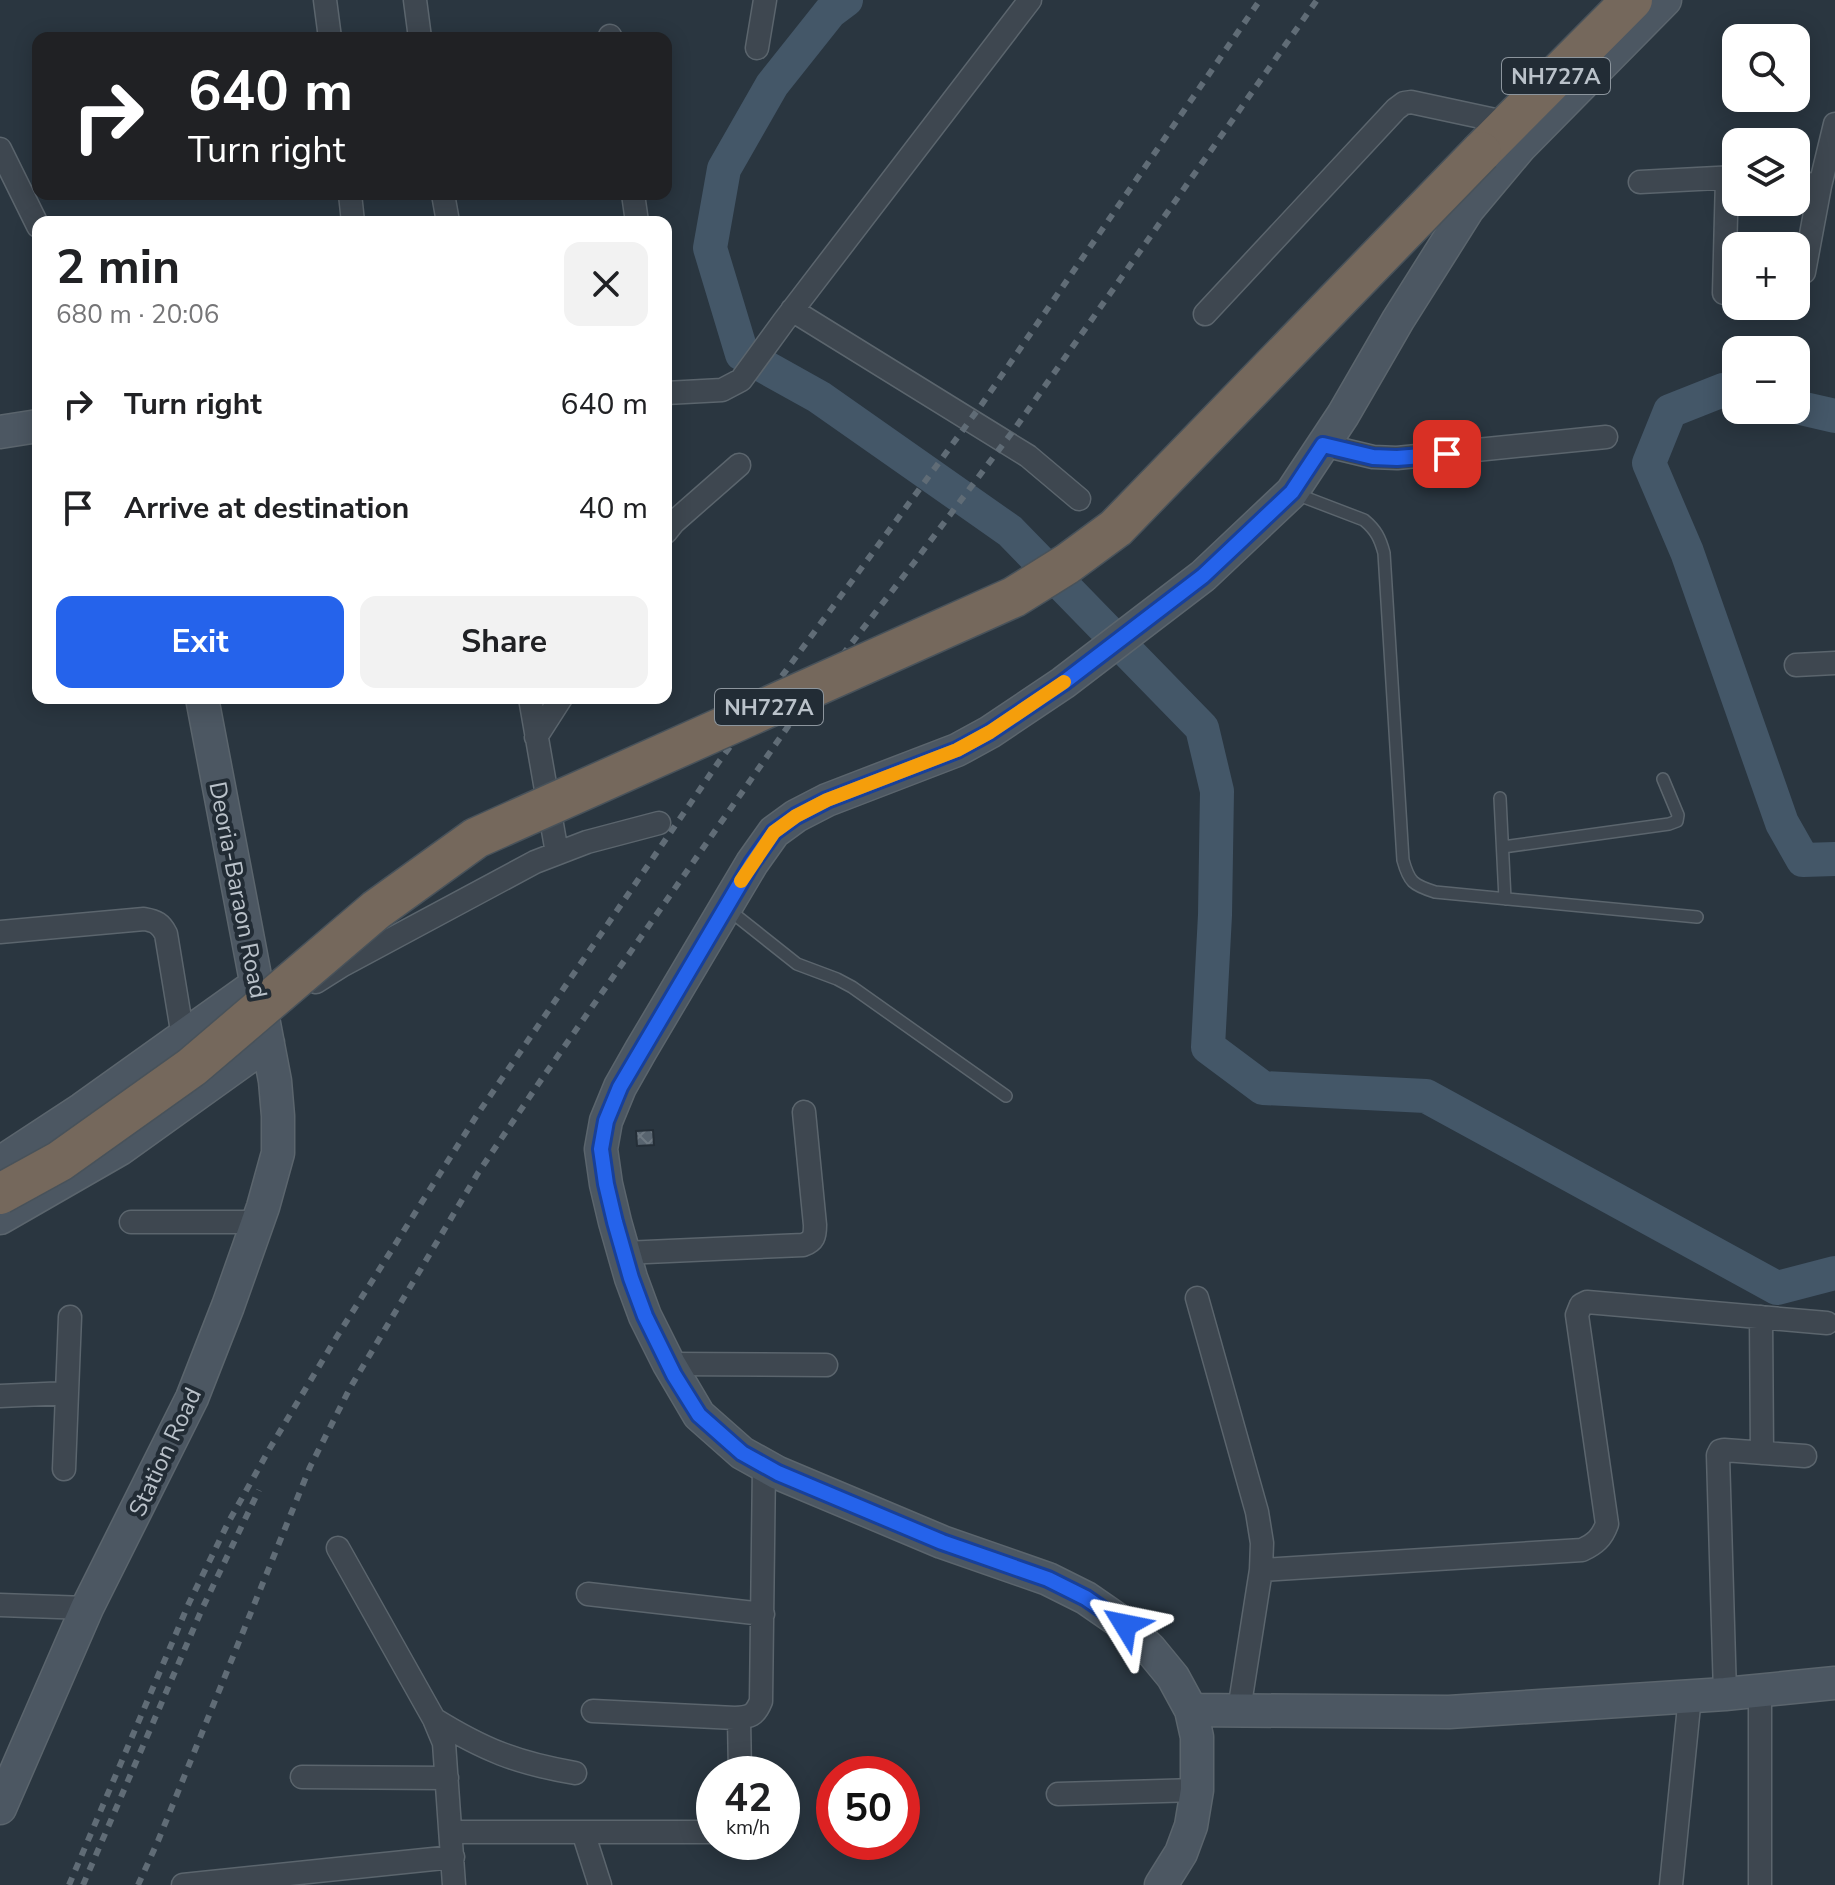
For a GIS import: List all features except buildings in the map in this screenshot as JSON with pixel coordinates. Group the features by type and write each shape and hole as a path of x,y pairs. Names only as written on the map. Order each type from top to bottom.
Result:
{"highway":[{"name":"NH727A","path":"0,1194 60,1161 192,1067 376,910 476,838 1014,597 1067,564 1116,528 1632,0"}],"main road":[{"path":"1161,1885 1181,1853 1191,1826 1197,1790 1197,1737 1191,1710 1173,1677 1125,1625 1086,1598 1048,1579 942,1542 778,1473 742,1453 699,1415 645,1316 624,1253 606,1184 601,1149 606,1121 620,1087 725,907 774,832 827,800 957,750 990,732 1063,683 1203,576 1292,492 1343,415 1468,209 1520,147 1665,0"},
{"path":"0,432 32,427"},
{"name":"Deoria-Baraon Road","path":"203,704 275,1081"},
{"path":"0,1163 82,1109 257,984"},
{"path":"0,1218 120,1149 266,1032"},
{"name":"Station Road","path":"0,1808 87,1608 192,1398 228,1306 278,1153 275,1081"},
{"path":"1191,1710 1449,1712 1725,1694 1835,1683"}],"street":[{"path":"325,0 329,32"},
{"path":"415,0 419,32"},
{"path":"757,48 765,0"},
{"path":"672,393 722,390 741,380 1030,0"},
{"path":"1205,314 1404,103 1509,123"},
{"path":"1810,240 1835,124"},
{"path":"0,149 33,216"},
{"path":"1640,182 1722,178"},
{"path":"1810,184 1820,186"},
{"path":"788,316 1028,456 1079,499"},
{"path":"1323,445 1373,457 1397,458 1606,437"},
{"path":"672,524 739,465"},
{"path":"1796,665 1835,663"},
{"path":"531,704 557,853"},
{"path":"536,737 557,704"},
{"path":"266,1032 296,997 343,965 535,862 611,835 659,823"},
{"path":"0,932 153,920 161,925 166,934 183,1037"},
{"path":"624,1253 803,1245 811,1242 815,1236 815,1225 804,1112"},
{"path":"131,1222 257,1222"},
{"path":"1197,1298 1257,1512 1262,1543 1261,1570 1239,1710"},
{"path":"1261,1570 1582,1550 1593,1545 1603,1536 1607,1524 1577,1315 1581,1305 1587,1302 1827,1323"},
{"path":"64,1469 70,1317"},
{"path":"1761,1317 1762,1453"},
{"path":"669,1364 826,1365"},
{"path":"0,1396 67,1393"},
{"path":"1725,1694 1718,1455 1724,1450 1805,1456"},
{"path":"593,1711 739,1718 757,1711 761,1701 764,1465"},
{"path":"338,1548 434,1719 444,1743 454,1885"},
{"path":"588,1594 763,1614"},
{"path":"0,1605 87,1608"},
{"path":"1760,1691 1760,1885"},
{"path":"1671,1885 1690,1696"},
{"path":"739,1718 740,1756"},
{"path":"434,1719 466,1739 501,1755 575,1773"},
{"path":"302,1777 447,1778"},
{"path":"1058,1794 1197,1790"},
{"path":"452,1832 696,1832"},
{"path":"583,1832 600,1885"},
{"path":"183,1885 453,1857"}],"lane":[{"path":"1292,492 1364,520 1380,539 1384,553 1403,860 1408,878 1419,887 1435,892 1697,917"},
{"path":"1503,847 1677,821 1678,815 1663,779"},
{"path":"1500,798 1505,899"},
{"path":"725,907 797,964 852,987 1006,1096"}],"waterway":[{"path":"846,0 830,12 772,85 724,169 710,248 742,354 819,397 1010,531 1202,728 1217,791 1208,1047 1263,1088 1426,1096 1777,1288 1835,1273"},
{"path":"1722,390 1670,411 1649,463 1687,552 1782,823 1803,860 1835,859"},
{"path":"1810,410 1835,416"}],"railway":[{"path":"69,1885 189,1603 228,1523 336,1338 477,1115 718,763 982,404 1260,0"},
{"path":"138,1885 310,1467 350,1388 478,1173 796,715 1016,427 1317,0"},
{"path":"83,1885 202,1609 259,1490"}],"slow traffic":[{"path":"741,881 774,832 796,816 827,800 957,750 990,732 1064,682"}],"route":[{"path":"1125,1625 1086,1598 1048,1579 942,1542 778,1473 742,1453 699,1415 674,1375 645,1316 631,1278 606,1184 601,1149 606,1121 620,1087 641,1050 752,863 774,832 827,800 957,750 990,732 1063,683 1203,576 1292,492 1323,445 1373,457 1415,458 1447,454"}]}
